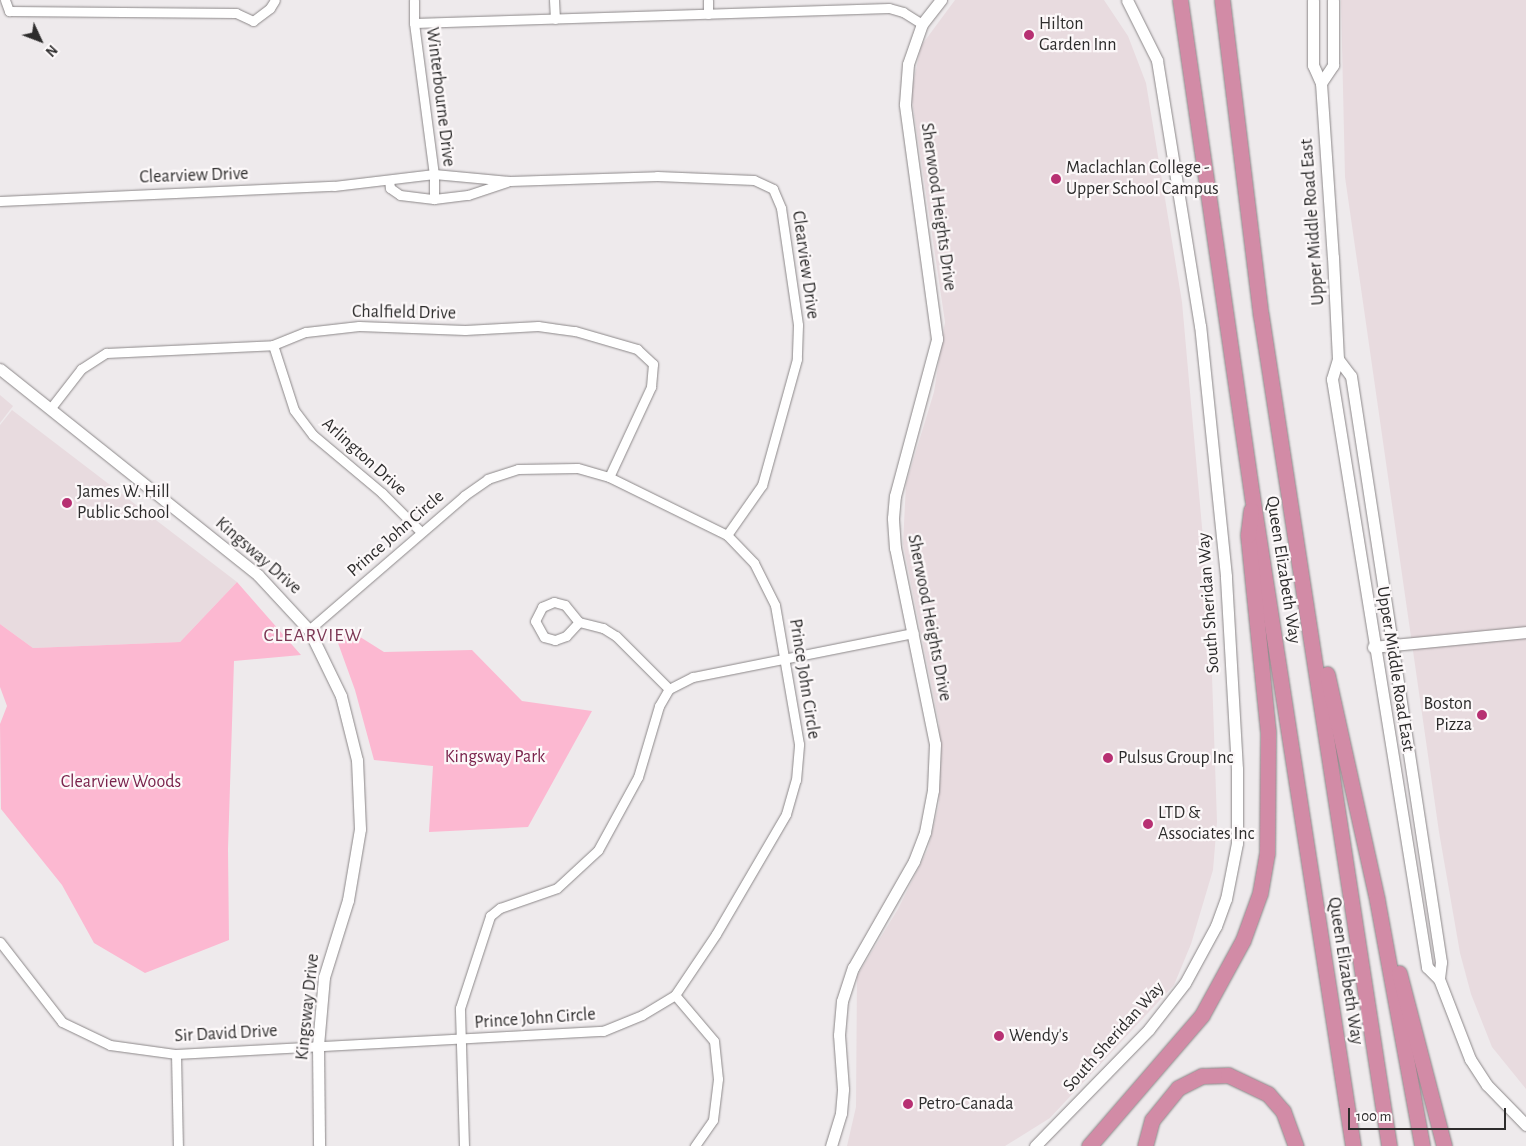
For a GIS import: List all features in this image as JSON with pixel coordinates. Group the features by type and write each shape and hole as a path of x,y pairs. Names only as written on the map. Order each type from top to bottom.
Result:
{"highway":[{"name":"Queen Elizabeth Way","path":"1180,0 1252,496 1353,1146"},
{"name":"Queen Elizabeth Way","path":"1222,0 1260,316 1310,623 1389,1146"},
{"path":"1089,1146 1202,1014 1243,940 1260,893 1267,853 1268,732 1248,535 1252,496"},
{"path":"1310,623 1324,660 1376,900 1422,1146"},
{"path":"1376,900 1387,926 1444,1146"},
{"path":"1145,1146 1152,1120 1178,1088 1202,1076 1228,1075 1268,1094 1283,1111 1296,1146"}],"street":[{"path":"5,0 9,11 236,14 253,21 275,0"},
{"name":"Winterbourne Drive","path":"414,0 414,23 434,174 434,199"},
{"path":"554,0 555,19"},
{"path":"708,0 708,14"},
{"name":"Sherwood Heights Drive","path":"831,1146 840,1113 843,1089 839,1035 842,1001 853,968 914,861 925,832 933,790 935,744 896,548 893,518 895,496 937,339 906,104 908,64 922,24 940,0"},
{"name":"South Sheridan Way","path":"1035,1146 1149,1029 1190,975 1212,934 1226,899 1237,843 1238,794 1226,576 1200,326 1157,60 1127,0"},
{"name":"Upper Middle Road East","path":"1313,0 1313,65 1321,83 1338,359 1332,379 1427,967 1439,980 1470,1059 1487,1085 1526,1125"},
{"path":"1321,83 1333,65 1333,0"},
{"path":"414,23 889,8 904,12 922,24"},
{"name":"Clearview Drive","path":"0,201 334,186 434,174 510,181 657,176 754,180 773,189 781,208 798,325 797,359 762,485 727,535"},
{"name":"Clearview Drive","path":"389,180 390,188 400,195 434,199 468,195 510,181"},
{"name":"Chalfield Drive","path":"50,409 81,369 106,353 273,345 306,332 359,326 465,330 538,326 575,331 637,349 653,364 651,387 609,477"},
{"name":"Arlington Drive","path":"273,345 294,410 313,435 382,493 421,532"},
{"name":"Upper Middle Road East","path":"1338,359 1351,376 1441,962 1439,980"},
{"name":"Kingsway Drive","path":"0,369 258,575 309,630 341,696 357,760 360,790 360,829 355,868 328,958 318,1045 319,1146"},
{"name":"Prince John Circle","path":"309,630 421,532 488,479 518,468 577,468 609,477 727,535 754,563 775,605 799,744 796,780 786,814 716,934 675,995 642,1014 603,1031 460,1042 318,1045"},
{"path":"579,622 566,636 555,640 544,637 535,621 542,606 554,602 565,606 579,622 603,628 616,636 669,689"},
{"path":"1374,647 1526,632"},
{"path":"464,1146 460,1008 490,916 500,908 556,888 598,850 638,777 659,706 669,689 693,677 914,633"},
{"name":"Sir David Drive","path":"0,942 62,1022 110,1045 176,1054 318,1045"},
{"path":"675,995 714,1042 718,1079 713,1120 695,1146"},
{"path":"176,1054 178,1146"}],"shaded area":[{"path":"955,0 1104,0 1128,36 1146,83 1182,302 1210,617 1217,822 1213,870 1191,944 1174,985 1050,1118 1005,1146 847,1146 856,1107 857,976 898,909 928,849 939,804 939,723 903,544 906,484 934,392 945,322 911,93 921,46"},
{"path":"1341,0 1526,0 1526,1089 1492,1047 1471,994 1460,953 1439,832 1345,177"},
{"path":"0,395 13,406 0,423"},
{"name":"James W. Hill Public School","path":"12,410 237,582 180,642 33,648 0,624 0,425"}],"green space":[{"name":"Clearview Woods","path":"237,582 301,655 234,661 228,849 229,940 145,973 94,943 62,885 1,809 0,724 7,706 0,687 0,624 33,648 180,642"},
{"name":"Kingsway Park","path":"349,630 384,652 472,650 522,701 592,711 528,827 429,832 433,766 374,760 355,690 338,643"}],"place":[{"name":"Hilton Garden Inn","path":"1029,35"},
{"name":"Maclachlan College - Upper School Campus","path":"1056,179"},
{"name":"James W. Hill Public School","path":"67,503"},
{"name":"Boston Pizza","path":"1482,715"},
{"name":"Pulsus Group Inc","path":"1108,758"},
{"name":"LTD & Associates Inc","path":"1148,824"},
{"name":"Wendy's","path":"999,1036"},
{"name":"Petro-Canada","path":"908,1104"}],"district":[{"name":"CLEARVIEW","path":"313,636"}]}
